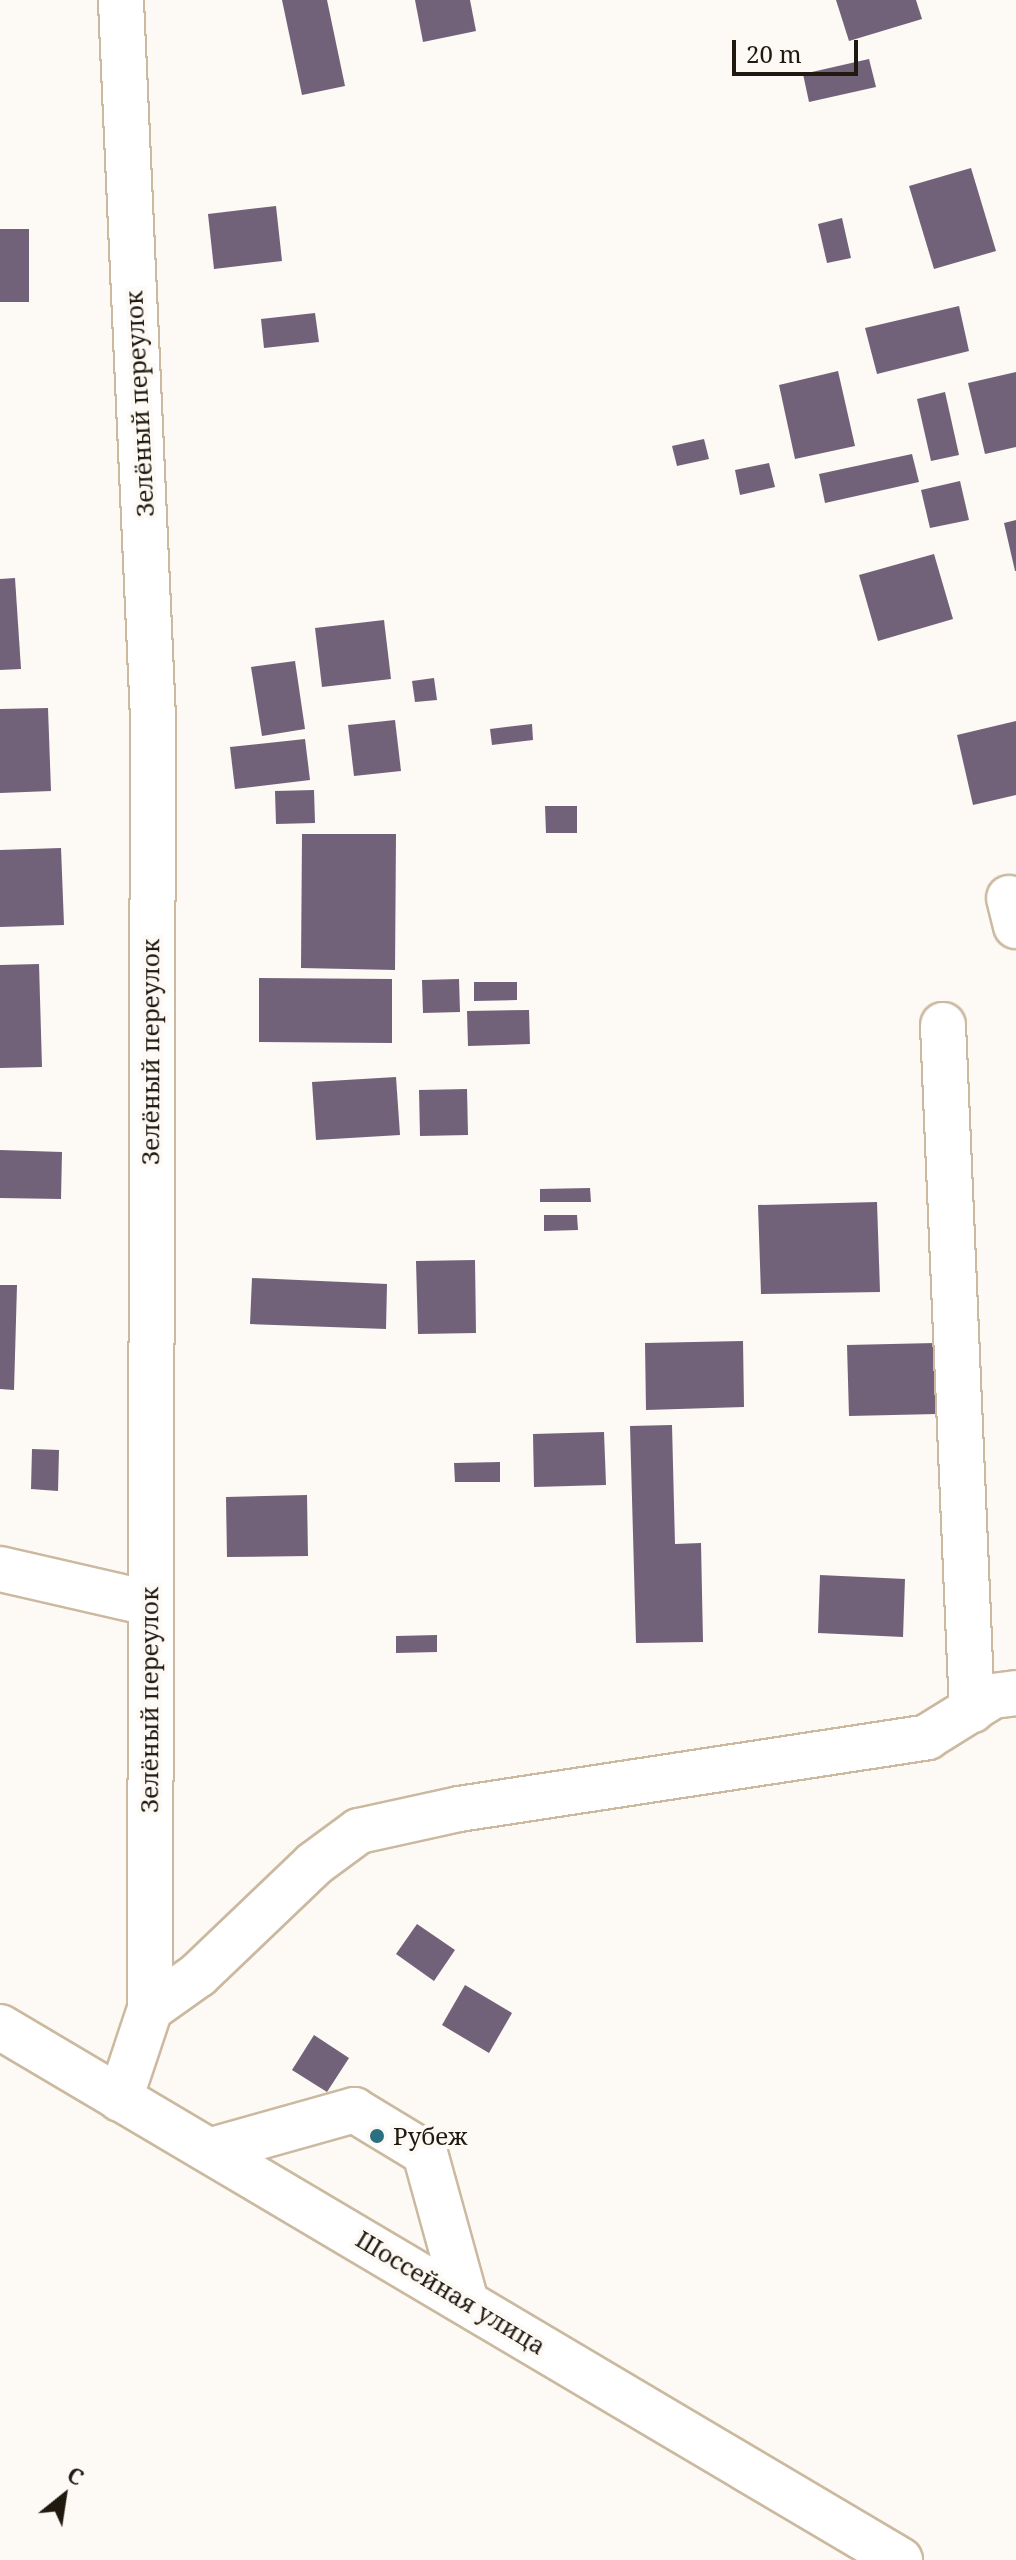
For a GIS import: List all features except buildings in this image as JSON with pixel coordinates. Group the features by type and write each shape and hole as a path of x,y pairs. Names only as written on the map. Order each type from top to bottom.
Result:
{"street":[{"name":"Зелёный переулок","path":"120,2099 150,2009 148,1603 153,718 121,1"},
{"path":"943,1025 972,1710"},
{"path":"0,1569 148,1603"},
{"path":"150,2009 198,1975 314,1864 359,1831 459,1809 927,1737 993,1696 1016,1693"},
{"name":"Шоссейная улица","path":"0,2027 900,2560"},
{"path":"212,2150 354,2110 425,2153 466,2302"}],"place":[{"name":"Рубеж","path":"377,2136"}]}
